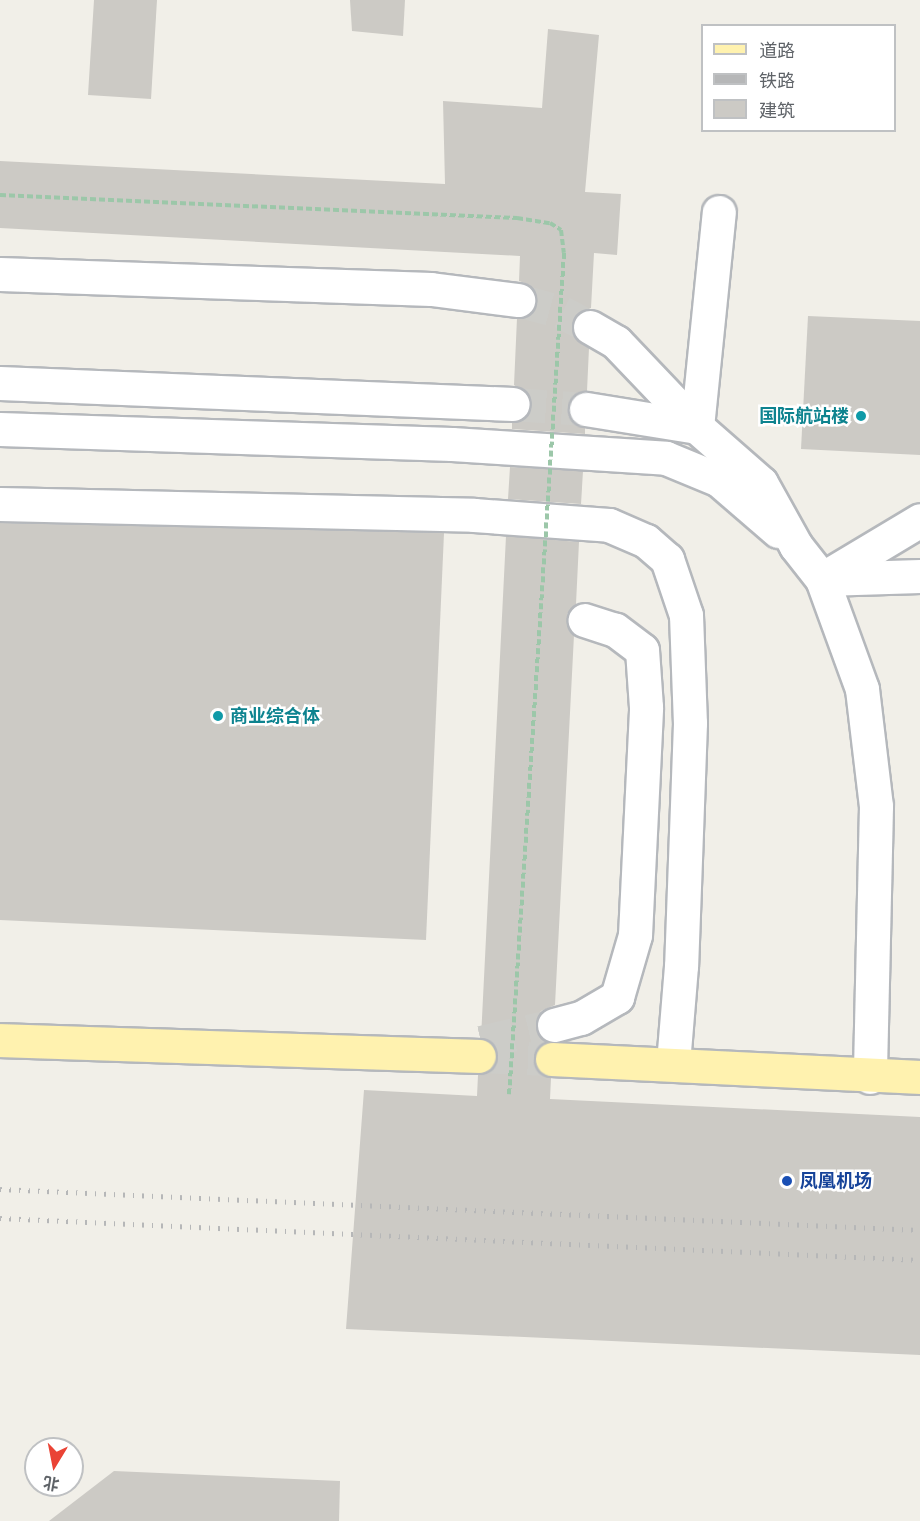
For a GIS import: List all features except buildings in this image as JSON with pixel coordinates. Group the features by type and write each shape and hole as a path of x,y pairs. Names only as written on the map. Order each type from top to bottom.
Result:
{"main road":[{"path":"0,1040 416,1053 480,1049"},
{"path":"552,1059 673,1063 870,1077 920,1077"}],"street":[{"path":"697,427 719,212"},
{"path":"0,274 483,293 518,300"},
{"path":"590,327 616,342 697,427 760,483 796,546 822,579 862,689 876,806 870,1077"},
{"path":"0,383 513,404"},
{"path":"586,409 697,427"},
{"path":"0,429 452,444 666,458 719,480 796,546"},
{"path":"0,504 474,515 609,525 646,541 667,559 686,615 690,723 681,966 673,1063"},
{"path":"822,579 920,520"},
{"path":"822,579 920,576"},
{"path":"554,1025 581,1018 617,997 635,935 646,707 642,650 615,630 585,620"}],"path":[{"path":"0,195 517,218 550,223 561,230 564,253 509,1097"}],"tunnel":[{"path":"518,300 562,312 590,327"},
{"path":"513,404 586,409"},
{"path":"481,1042 554,1025"},
{"path":"479,1056 552,1059"}],"railway":[{"path":"0,1189 920,1230"},
{"path":"0,1218 920,1260"}],"place":[{"name":"国际航站楼","path":"861,416"},
{"name":"商业综合体","path":"218,716"},
{"name":"凤凰机场","path":"787,1181"}]}
